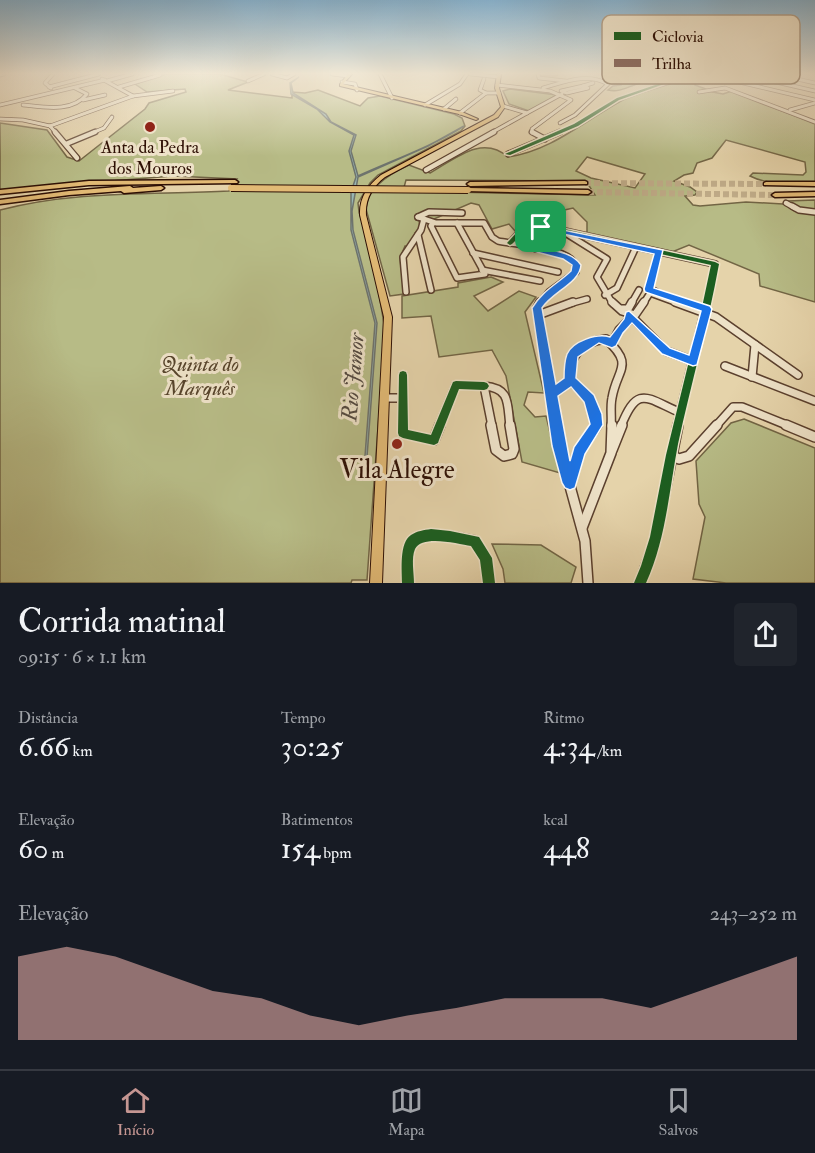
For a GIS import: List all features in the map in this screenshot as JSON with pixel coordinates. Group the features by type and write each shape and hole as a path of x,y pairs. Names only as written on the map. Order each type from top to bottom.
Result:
{"highway":[{"path":"0,192 89,183 467,187 588,192"},
{"path":"0,197 80,187 151,183"},
{"path":"467,187 585,183"},
{"path":"766,184 815,184"},
{"path":"0,202 91,191 233,185"},
{"path":"0,208 77,195 169,188"},
{"path":"775,195 815,194"}],"main road":[{"path":"406,101 456,113 473,126 496,116 503,106 501,101"},
{"path":"407,101 460,113 482,122"},
{"path":"462,134 468,126 467,122"},
{"path":"375,583 388,317 363,215 363,201 379,179 482,122"}],"street":[{"path":"0,105 22,101"},
{"path":"23,105 63,106 78,101"},
{"path":"0,120 23,120 50,126 118,101"},
{"path":"425,105 431,101"},
{"path":"444,109 453,101"},
{"path":"460,113 475,101"},
{"path":"426,170 545,101"},
{"path":"545,139 532,133 532,129 570,101"},
{"path":"560,123 575,115 590,101"},
{"path":"508,154 545,139 614,101"},
{"path":"763,101 815,122"},
{"path":"789,110 814,102"},
{"path":"503,106 527,113"},
{"path":"575,115 585,119"},
{"path":"66,144 104,128 112,117"},
{"path":"50,126 77,158"},
{"path":"786,203 799,210 815,212"},
{"path":"406,292 403,256 418,234 421,218 432,210 452,215 462,213"},
{"path":"421,218 433,223 484,223 492,237 566,257 573,260 576,265 576,272 539,301 537,308 559,446 582,528 588,563 588,583"},
{"path":"433,223 431,226 457,278 483,272 540,281"},
{"path":"457,223 483,272"},
{"path":"510,243 521,231 541,227 715,264 671,455 657,537 651,561 640,583"},
{"path":"536,249 541,227"},
{"path":"561,231 607,259 597,277 606,295 620,309 629,314 666,351 693,361"},
{"path":"418,234 431,290"},
{"path":"606,295 617,288 636,247"},
{"path":"659,252 649,289 706,311 798,375"},
{"path":"473,253 558,272"},
{"path":"620,309 628,309 639,290"},
{"path":"629,314 635,315 650,293 706,311"},
{"path":"538,315 553,313 573,301 587,298"},
{"path":"612,343 619,330 629,320 629,314"},
{"path":"570,483 579,452 597,425 594,407 581,389 570,381 569,367 578,349 597,339 606,339 612,343 623,358 623,369 612,397 610,453"},
{"path":"753,377 755,345"},
{"path":"725,366 815,401"},
{"path":"403,375 404,433"},
{"path":"552,394 570,381"},
{"path":"434,440 456,385"},
{"path":"484,386 497,387 505,394 514,449 512,454 504,456 496,450 484,386"},
{"path":"385,398 403,398"},
{"path":"582,528 629,407 635,400 645,398 681,413"},
{"path":"671,455 679,459 689,456 733,407 742,407 815,437"},
{"path":"408,583 411,544 423,534 476,541 486,558 489,583"}],"green space":[{"name":"Quinta do Marquês","path":"347,101 360,106 365,101 401,101 462,118 465,126 461,131 378,175 370,183 358,203 373,258 385,330 367,580 352,580 351,583 0,583 0,210 85,196 229,191 237,179 173,176 0,190 0,123 47,130 67,157 79,161 145,109 149,103"},
{"path":"508,101 546,101 529,111 509,104"},
{"path":"621,101 758,101 815,124 815,182 773,182 750,176 753,173 803,175 806,172 805,162 726,140 712,158 697,163 693,173 674,181 697,192 695,195 685,196 693,205 700,206 746,202 783,204 787,201 815,200 815,302 760,286 759,274 689,245 672,252 587,234 587,222 573,208 556,212 551,216 552,224 515,231 509,224 492,229 479,205 471,203 434,219 419,219 420,229 409,246 405,246 400,258 404,294 390,296 366,209 367,201 381,182 409,165 430,173 478,148 498,151 508,157 539,149","holes":["587,157 645,174 635,188 591,178 576,171","406,180 586,181 595,195 403,191"]},
{"path":"491,277 503,282 474,296 488,311 519,291 536,297 525,312 544,393 528,392 524,405 535,417 546,416 560,473 522,462 506,376 492,350 439,357 431,316 402,318 402,296 458,287 458,283"},
{"path":"744,419 815,448 815,583 726,583 693,579 705,517 699,504 696,461 731,423"},
{"path":"492,544 541,545 576,567 571,583 505,583 503,569"}],"water":[{"path":"303,101 326,114 331,122 356,135 351,151 358,176 435,142 428,146 358,177 352,211 353,230 377,323 365,460 363,459 375,323 351,230 351,192 356,177 349,151 354,135 330,122 317,109"}],"tunnel":[{"path":"585,183 766,184"},
{"path":"588,192 775,195"},
{"path":"456,385 484,386"},
{"path":"403,433 434,440"}],"marked path":[{"path":"570,483 579,452 597,425 594,407 589,399"}],"cycle path":[{"path":"508,154 576,125 614,101"},
{"path":"510,243 521,231 546,227 715,264 671,455 660,520 647,568 640,583"},
{"path":"403,375 403,433 434,440 456,385 484,386"},
{"path":"408,583 408,558 411,544 415,539 431,535 475,541 486,558 489,583"}],"place":[{"name":"Anta da Pedra dos Mouros","path":"150,127"},
{"name":"Vila Alegre","path":"397,444"}],"route":[{"path":"541,227 536,249 566,257 573,260 576,265 576,272 545,295 539,301 537,308 552,394 570,381 589,399 596,414 597,425 579,452 570,483 559,446 552,394 561,388 570,381 569,367 573,355 578,349 597,339 606,339 612,343 619,330 629,320 629,314 666,351 693,361 706,309 649,289 659,252 541,227"}],"water label":[{"name":"Rio Jamor","path":"352,377"}]}
